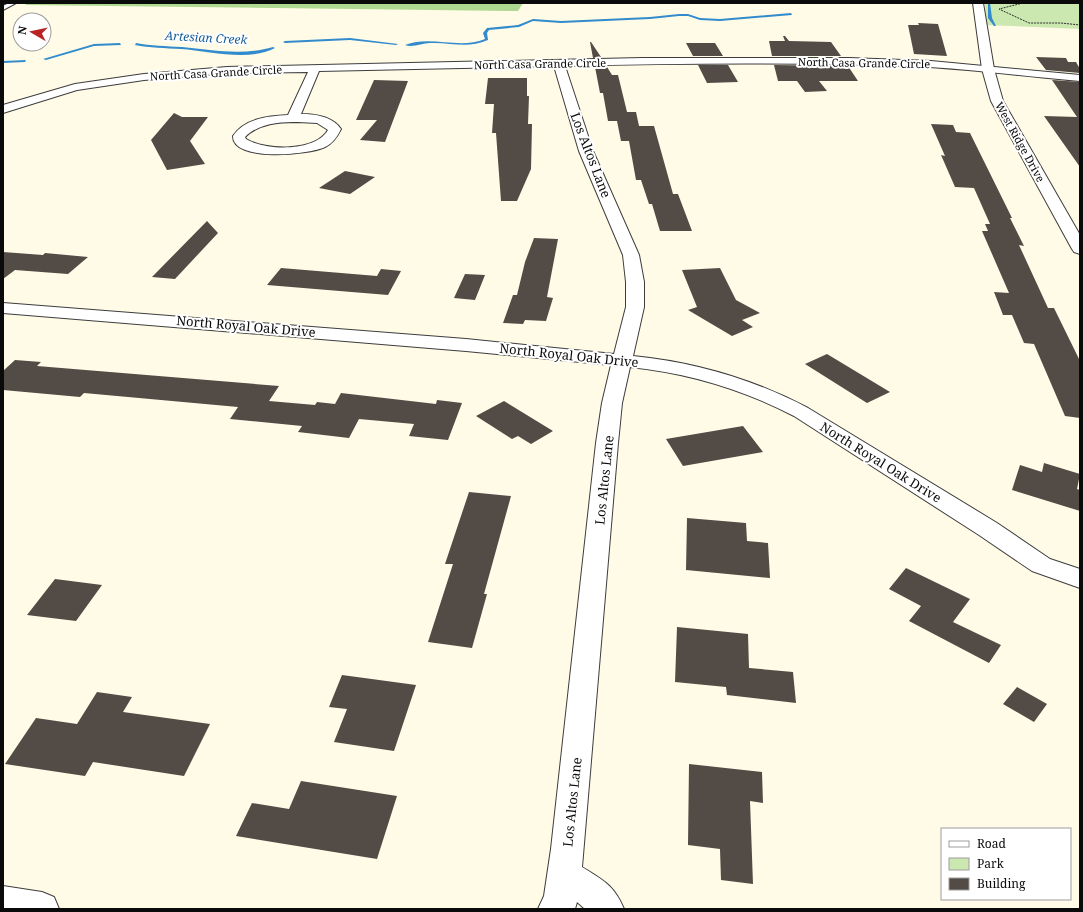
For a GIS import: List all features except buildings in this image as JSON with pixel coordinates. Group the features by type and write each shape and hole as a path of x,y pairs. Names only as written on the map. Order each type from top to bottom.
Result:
{"street":[{"name":"West Ridge Drive","path":"978,3 988,69 997,101 1080,249"},
{"name":"North Casa Grande Circle","path":"3,109 75,87 183,73 227,70 642,61 849,61 896,62 1080,78"},
{"name":"Los Altos Lane","path":"555,909 560,903 568,849 612,403 635,307 635,282 631,255 586,151 559,64"},
{"path":"293,118 315,68"},
{"path":"293,118 321,120 330,124 335,129 333,135 327,141 315,146 283,152 254,149 244,146 239,141 239,136 244,130 252,125 264,121 293,118"},
{"name":"North Royal Oak Drive","path":"3,308 204,322 622,360 686,369 738,384 774,398 801,412 988,529 1041,565 1080,579"},
{"path":"564,875 595,894 607,909"},
{"path":"3,903 42,909"}],"lane":[{"path":"3,8 13,3"}],"path":[{"path":"1023,3 999,9 1029,23 1061,23 1080,25"}],"green space":[{"path":"28,3 523,3 518,11 25,5"},
{"path":"985,3 1080,3 1080,29 986,25"}],"waterway":[{"path":"989,3 990,18 995,25"},
{"name":"Artesian Creek","path":"407,45 426,42 474,44 487,39 485,33 488,29 519,26 533,20 561,22 650,18 679,15 688,15 700,19 720,20 791,14"},
{"name":"Artesian Creek","path":"285,42 350,39 396,44"},
{"name":"Artesian Creek","path":"45,59 94,45 120,44"},
{"name":"Artesian Creek","path":"136,44 153,47 182,48 229,53 253,53 273,48"},
{"name":"Artesian Creek","path":"3,62 25,61"}]}
